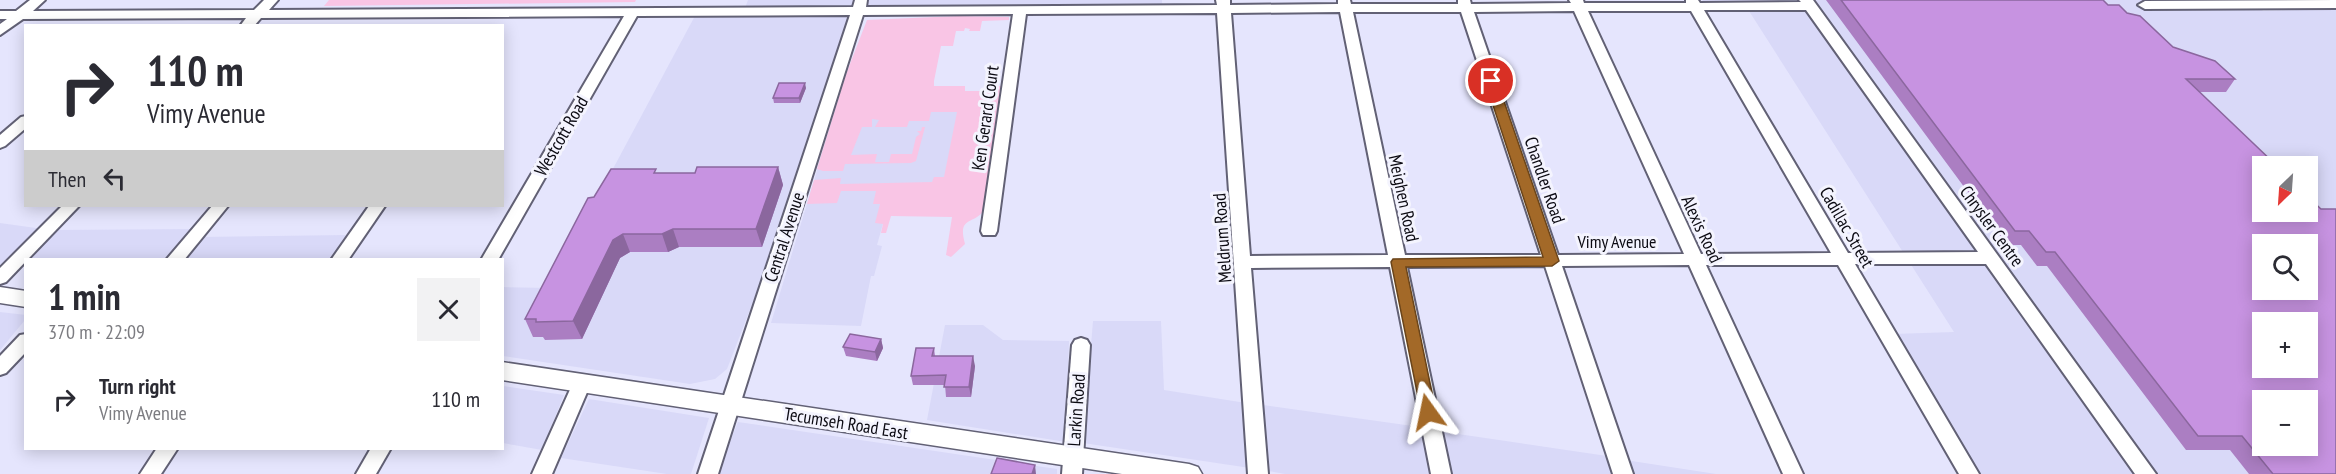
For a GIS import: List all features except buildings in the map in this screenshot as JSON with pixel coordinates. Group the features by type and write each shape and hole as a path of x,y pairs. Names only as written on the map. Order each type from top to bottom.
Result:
{"main road":[{"path":"0,295 24,299"},
{"name":"Tecumseh Road East","path":"504,371 730,405 1072,465 1189,474"}],"street":[{"path":"0,31 6,16 24,0"},
{"path":"6,16 38,0"},
{"path":"131,24 157,0"},
{"path":"248,24 271,0"},
{"path":"6,16 633,12 859,6 1020,10 1223,5 1808,3"},
{"name":"Chrysler Centre","path":"1808,3 2146,474"},
{"name":"Chandler Road","path":"1465,4 1623,474"},
{"name":"Alexis Road","path":"1578,4 1793,474"},
{"name":"Cadillac Street","path":"1694,4 1969,474"},
{"path":"2145,5 2336,4"},
{"name":"Meldrum Road","path":"1223,5 1258,474"},
{"name":"Meighen Road","path":"1345,5 1441,474"},
{"name":"Central Avenue","path":"708,474 859,6"},
{"name":"Ken Gerard Court","path":"989,231 1020,10"},
{"path":"504,25 513,12"},
{"name":"Westcott Road","path":"490,258 633,12"},
{"path":"374,24 383,13"},
{"path":"0,143 24,122"},
{"path":"0,278 70,207"},
{"path":"176,258 219,207"},
{"path":"340,258 376,207"},
{"name":"Vimy Avenue","path":"1243,262 1991,258"},
{"path":"0,368 24,342"},
{"name":"Larkin Road","path":"1072,465 1081,345"},
{"path":"542,474 582,383"},
{"path":"150,474 167,450"},
{"path":"366,474 380,450"}],"shaded area":[{"path":"329,0 636,0 635,2 324,6"},
{"path":"748,0 854,0 777,240 727,369 715,379 690,384 504,356 504,287 549,288 696,14 743,13"},
{"path":"868,0 1162,0 1162,7 873,8 867,5"},
{"path":"1702,0 2250,0 2263,11 2336,9 2336,474 1978,474 1893,334 1954,332 1749,11 1708,10"},
{"path":"958,16 1009,17 1009,20 982,21 980,31 969,31 970,29 965,28 964,31 956,31 953,46 941,46 934,81 934,86 965,86 965,91 993,91 995,86 1004,86 985,209 965,225 963,235 965,244 951,257 946,255 952,217 891,216 886,233 881,233 883,224 875,223 880,204 873,204 876,191 841,191 837,203 807,204 814,180 841,178 840,184 932,182 934,177 944,177 957,112 931,112 929,121 909,121 907,127 875,127 879,120 872,119 872,127 862,127 851,155 877,154 875,162 889,162 891,154 912,154 916,137 920,134 917,131 925,127 916,161 845,164 843,171 817,169 845,77 867,20"},
{"path":"964,110 951,182 894,184 877,245 882,246 874,276 871,276 861,326 771,323 835,111"},
{"path":"0,223 43,229 0,271"},
{"path":"195,229 170,258 30,258 56,230"},
{"path":"346,235 331,258 184,258 200,237"},
{"path":"0,312 24,315 24,321 0,350"},
{"path":"1093,321 1161,321 1164,390 1246,403 1250,468 1083,443"},
{"path":"945,325 983,325 1003,340 1069,341 1066,442 927,420"},
{"path":"504,386 564,395 542,450 504,443"},
{"path":"589,399 709,418 691,474 667,474 561,458"},
{"path":"1263,405 1427,428 1434,474 1285,474 1268,471"},
{"path":"738,422 1057,469 1057,474 716,474"},
{"path":"1438,431 1607,456 1612,474 1448,474"},
{"path":"1625,460 1716,474 1630,474"}],"route":[{"path":"1428,412 1398,262 1552,261 1491,81"}]}
